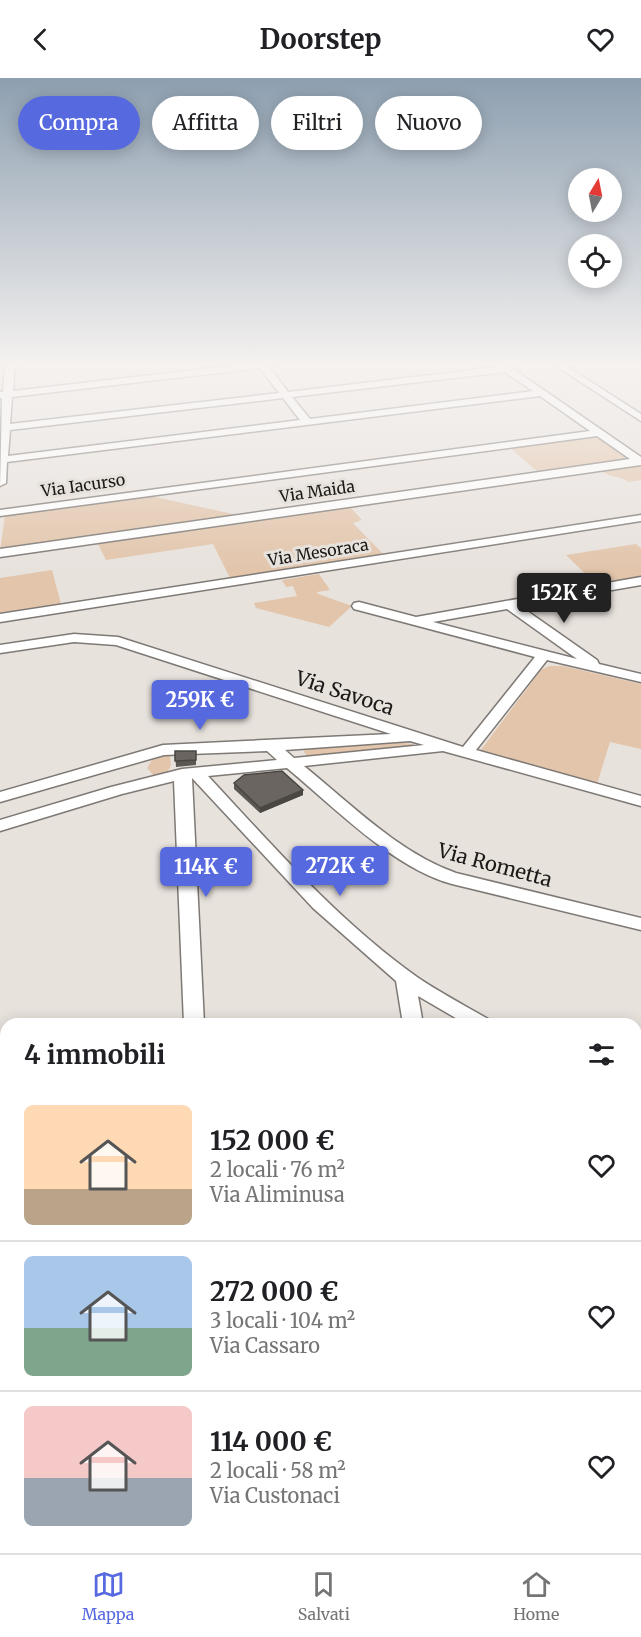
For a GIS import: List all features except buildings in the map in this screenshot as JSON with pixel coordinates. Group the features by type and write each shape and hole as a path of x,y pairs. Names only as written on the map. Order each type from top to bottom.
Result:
{"street":[{"path":"0,483 3,433"},
{"path":"1,460 220,433"},
{"path":"598,433 640,461"},
{"name":"Via Iacurso","path":"0,513 598,433"},
{"name":"Via Maida","path":"0,553 640,461"},
{"name":"Via Mesoraca","path":"0,618 641,518"},
{"path":"414,621 639,583"},
{"path":"510,605 600,669"},
{"path":"359,606 544,656 641,678"},
{"name":"Via Savoca","path":"0,649 76,637 110,639 412,737 641,801"},
{"path":"466,753 544,656"},
{"path":"0,797 156,751 271,747 412,737"},
{"name":"Via Rometta","path":"271,747 421,867 461,880 641,924"},
{"path":"0,826 128,787 189,773 446,747"},
{"path":"189,773 342,924 405,978 472,1018"},
{"path":"189,773 194,1018"},
{"path":"405,978 411,1018"}],"shaded area":[{"path":"597,435 631,460 540,474 509,447"},
{"path":"638,464 641,467 641,480 628,482 600,470"},
{"path":"146,495 242,516 0,551 5,515"},
{"path":"350,507 362,520 353,523 383,554 230,578 213,544 106,560 97,542"},
{"path":"636,544 641,548 641,576 596,584 566,555"},
{"path":"52,570 61,604 0,614 0,578"},
{"path":"319,574 330,590 317,592 318,594 352,606 329,627 256,608 254,603 297,596 293,586 286,587 282,580"},
{"path":"549,666 563,666 641,684 641,749 610,742 597,784 483,754 480,751 541,670"},
{"path":"394,742 414,744 409,747 307,756 304,752 305,747"},
{"path":"170,754 171,765 167,773 155,777 147,768 152,760"}]}
